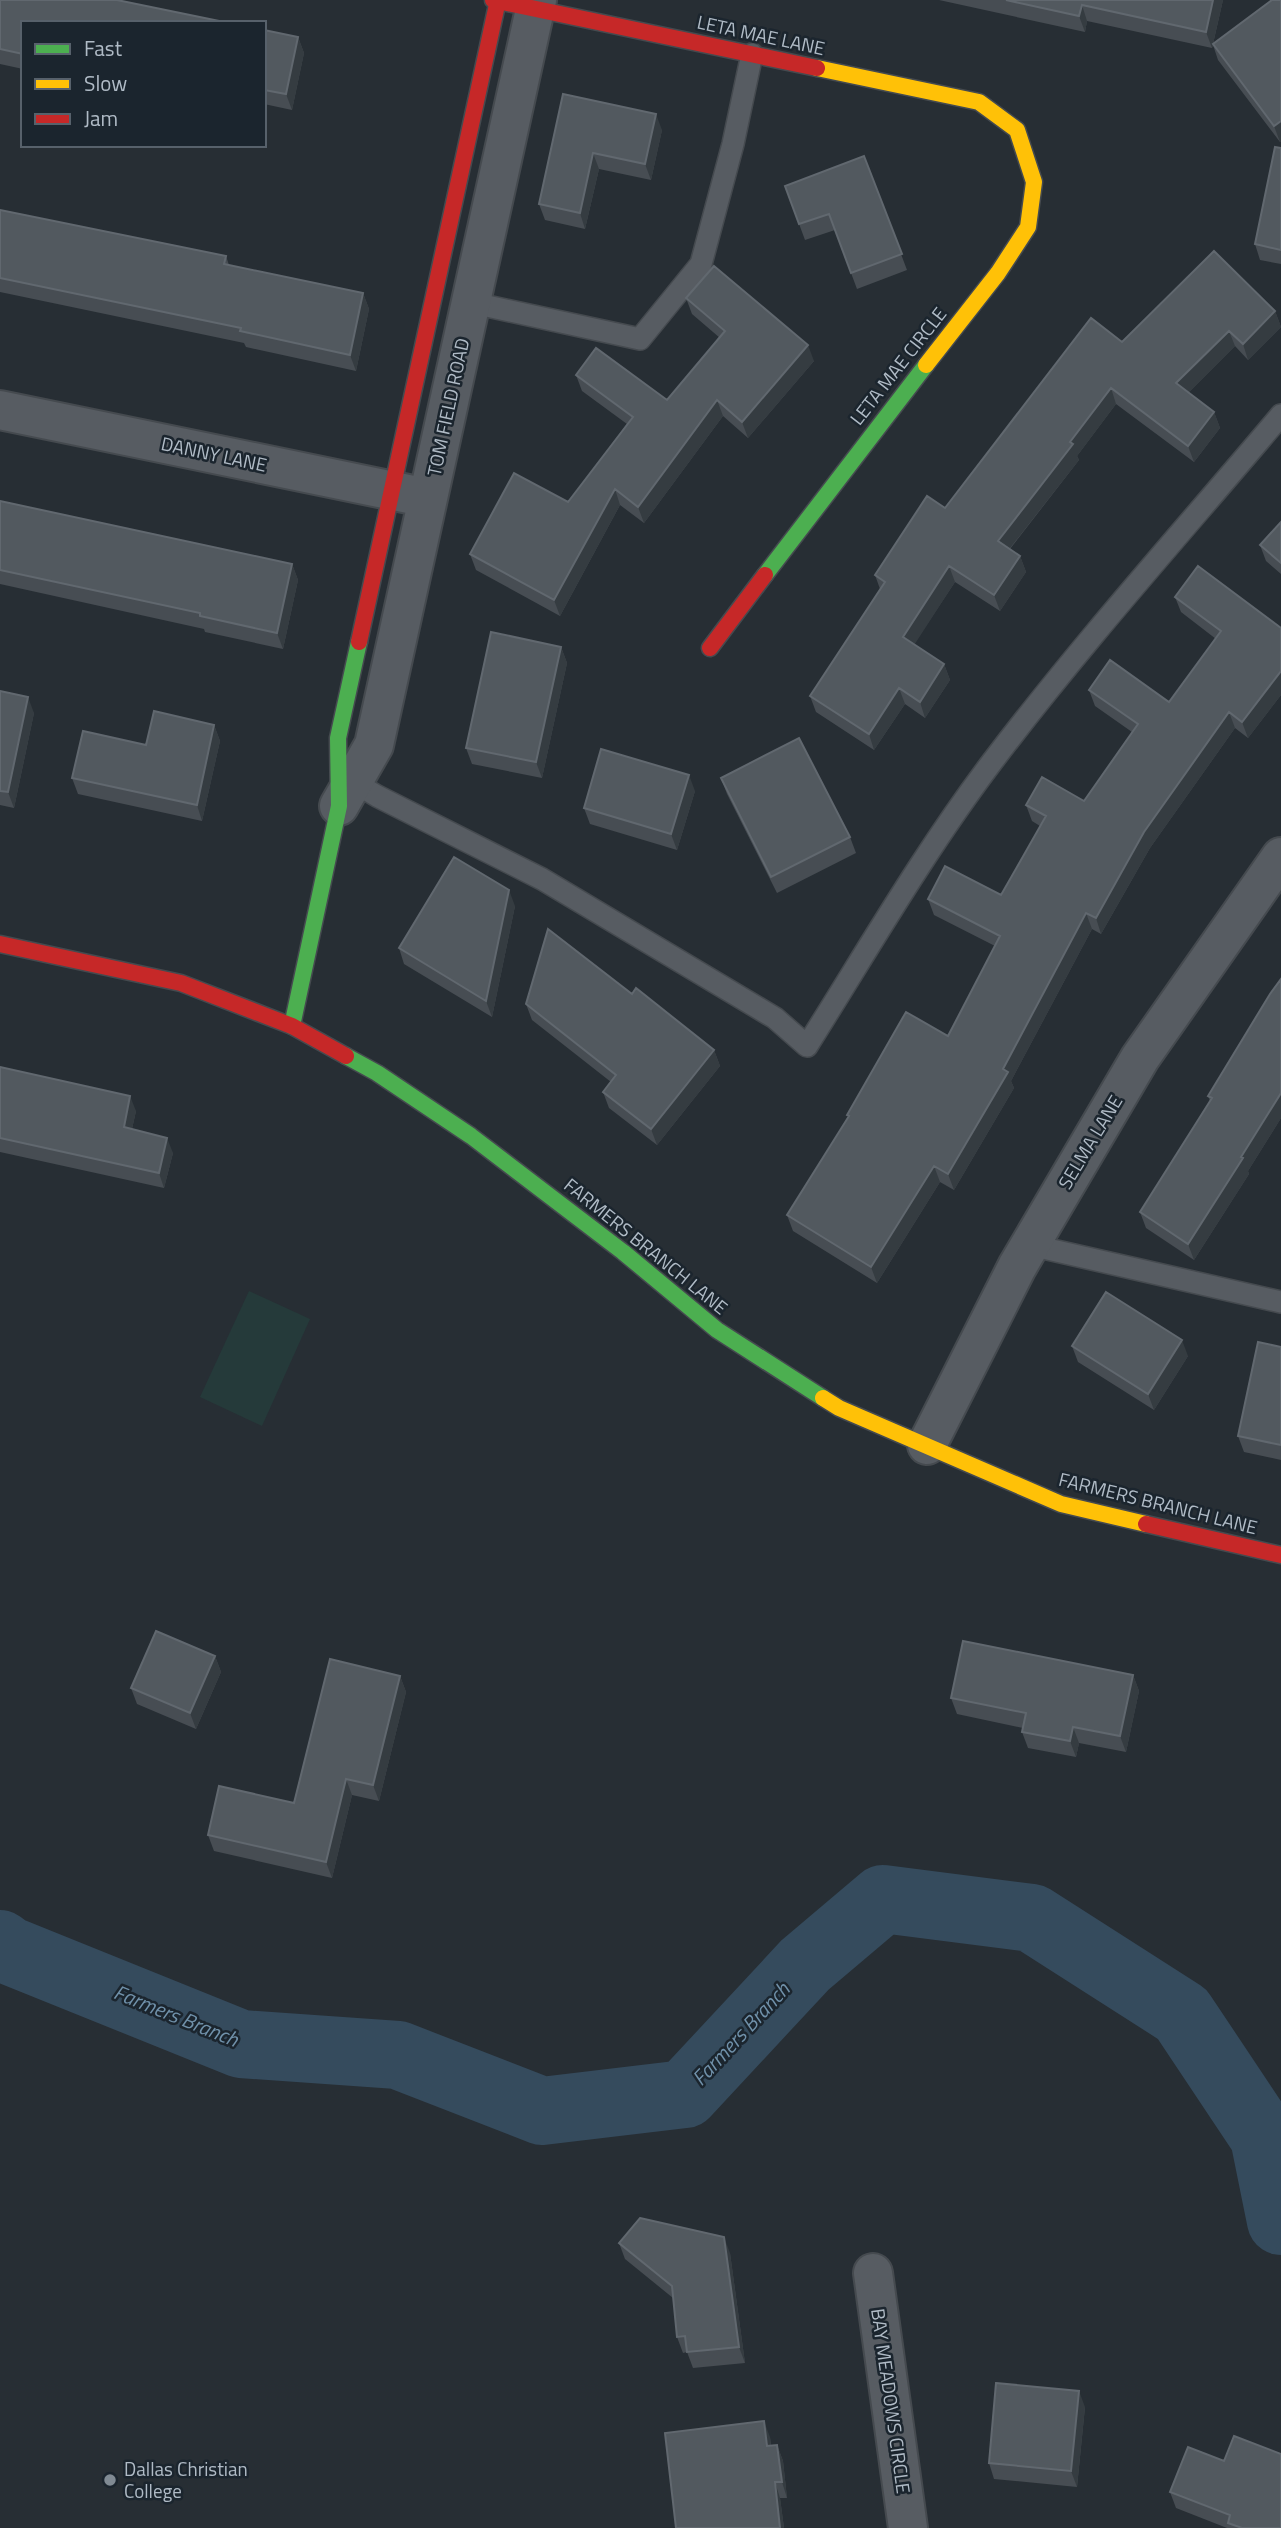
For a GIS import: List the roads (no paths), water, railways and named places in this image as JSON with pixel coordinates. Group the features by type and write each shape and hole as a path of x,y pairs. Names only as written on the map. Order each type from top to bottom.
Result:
{"street":[{"name":"LETA MAE LANE","path":"497,0 536,4 752,54 979,102"},
{"name":"TOM FIELD ROAD","path":"292,1026 344,787 338,738 497,0"},
{"name":"TOM FIELD ROAD","path":"344,787 374,745 536,4"},
{"name":"LETA MAE CIRCLE","path":"710,648 841,473 998,273 1028,227 1034,182 1017,130 979,102"},
{"name":"DANNY LANE","path":"0,410 429,498"},
{"name":"SELMA LANE","path":"927,1445 1030,1245 1140,1058 1281,857"},
{"name":"FARMERS BRANCH LANE","path":"0,944 181,983 292,1026 377,1073 471,1136 623,1252 717,1330 839,1408 1060,1504 1281,1555"},
{"name":"BAY MEADOWS CIRCLE","path":"873,2273 908,2528"}],"lane":[{"path":"434,295 640,339 701,264 733,144 752,54"},
{"path":"344,787 377,796 542,879 775,1018 807,1046 912,877 991,763 1074,659 1281,415"},
{"path":"1030,1245 1281,1303"}],"waterway":[{"name":"Farmers Branch","path":"0,1944 8,1950 241,2044 398,2055 542,2111 685,2094 805,1965 883,1899 1032,1918 1182,2014 1264,2137 1281,2221"}],"place":[{"name":"Dallas Christian College","path":"110,2480"}]}
